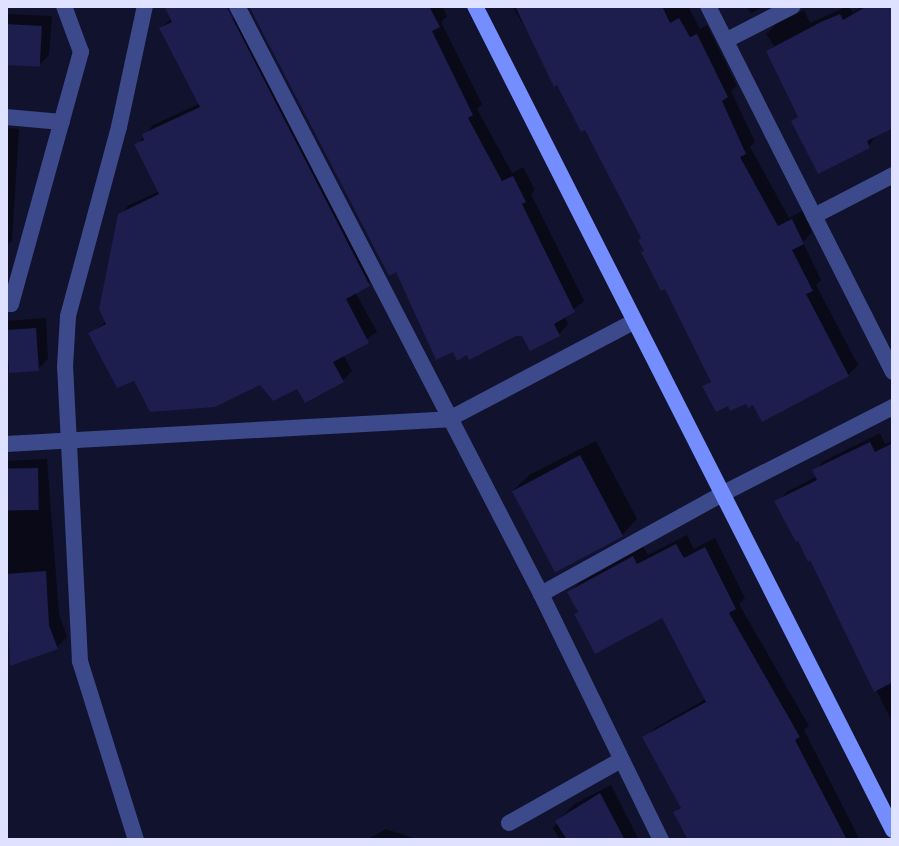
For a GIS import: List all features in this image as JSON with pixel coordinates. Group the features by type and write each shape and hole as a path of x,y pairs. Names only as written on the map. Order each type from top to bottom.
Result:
{"street":[{"path":"6,304 11,304 81,52 64,6"},
{"path":"136,840 80,661 65,367 68,316 119,127 145,6"},
{"path":"237,6 541,594 661,840"},
{"path":"475,6 893,830"},
{"path":"708,6 893,372"},
{"path":"727,40 793,6"},
{"path":"6,117 62,122"},
{"path":"814,216 893,175"},
{"path":"6,444 449,419 635,321"},
{"path":"541,594 722,494 893,407"},
{"path":"509,823 621,760"}],"building":[{"path":"164,6 226,6 370,286 346,299 369,343 333,362 344,382 305,403 297,389 273,401 260,385 215,407 150,412 134,381 117,388 88,333 106,324 99,309 118,214 159,194 134,144 144,140 142,134 200,107 159,28 172,22"},
{"path":"249,6 429,6 440,27 432,31 473,115 468,118 502,181 513,176 526,202 522,204 575,312 554,324 560,336 530,351 522,336 516,336 469,360 467,355 457,361 453,352 436,360 396,272 389,276"},
{"path":"515,6 662,6 670,23 679,18 690,37 697,34 728,97 722,101 746,154 740,157 778,226 792,219 804,244 792,250 813,291 806,294 849,376 762,422 753,405 748,408 746,404 730,411 728,406 716,412 702,386 711,382 665,289 661,291 641,252 644,251 638,240 641,238 585,130 581,132 557,85 554,87"},
{"path":"867,6 893,6 893,128 867,141 870,148 818,174 791,121 798,117 766,51 821,22 840,14 843,20"},
{"path":"6,24 42,26 40,67 6,65"},
{"path":"36,328 39,371 9,373 6,330"},
{"path":"870,442 875,452 893,443 893,682 874,692 810,560 808,562 774,501 817,480 812,470"},
{"path":"580,455 623,536 555,572 512,491"},
{"path":"38,468 39,510 7,511 6,469"},
{"path":"676,544 684,558 705,547 736,609 729,613 800,737 795,740 847,840 688,840 673,812 681,808 642,737 706,702 662,618 595,654 574,614 578,612 567,592 633,556 637,564"},
{"path":"46,571 49,625 58,649 10,666 6,574"},
{"path":"600,793 625,840 567,840 555,821"}]}
